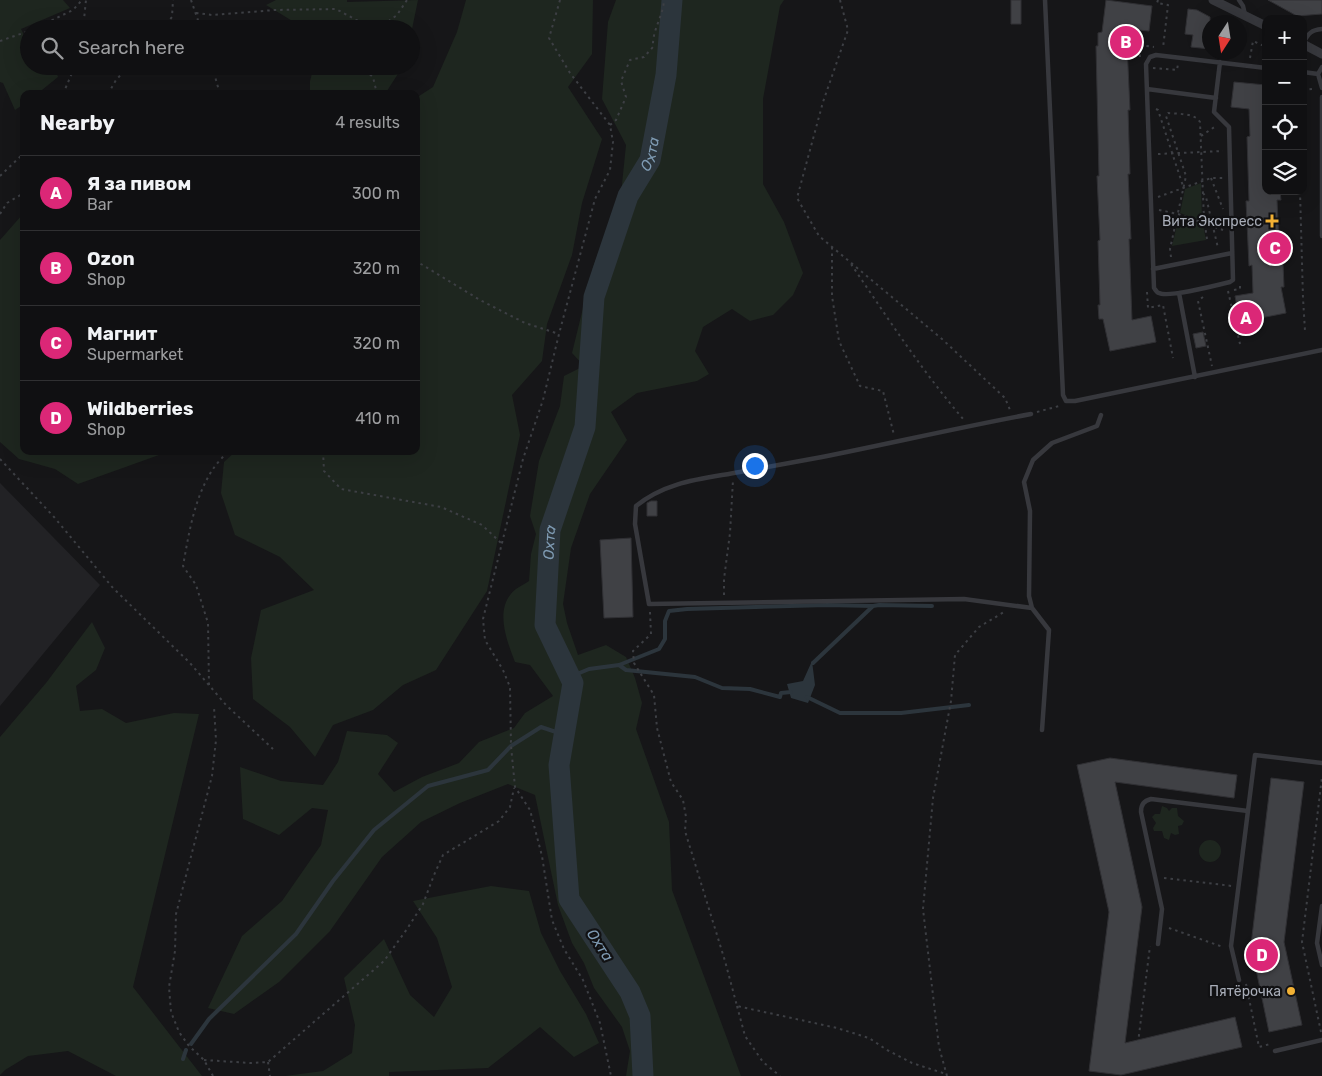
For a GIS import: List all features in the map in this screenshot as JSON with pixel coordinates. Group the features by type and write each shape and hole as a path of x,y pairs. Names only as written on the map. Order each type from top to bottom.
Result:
{"street":[{"path":"1213,0 1243,15"},
{"path":"1247,17 1262,24"},
{"path":"1307,46 1322,54"}],"lane":[{"path":"1045,0 1062,395 1066,401 1075,401 1322,350"},
{"path":"1239,0 1243,6 1245,15"},
{"path":"1307,37 1314,30 1322,29"},
{"path":"1220,62 1214,112 1229,127 1233,276 1230,282 1166,295 1158,293 1154,288 1146,67 1150,57 1156,55 1178,57 1220,62 1262,68"},
{"path":"1322,67 1318,74 1322,88"},
{"path":"1307,73 1318,74"},
{"path":"1147,89 1216,98"},
{"path":"1322,97 1322,236"},
{"path":"1153,268 1232,253"},
{"path":"1179,293 1195,377"},
{"path":"1031,414 969,425 896,442 678,483 650,496 636,506 634,524 649,604 964,599 1032,608"},
{"path":"1042,730 1049,630 1032,608 1029,596 1030,511 1024,482 1033,460 1052,443 1097,426 1101,415"},
{"path":"1238,980 1231,946 1255,755 1322,762"},
{"path":"1158,944 1162,909 1141,806 1145,801 1151,799 1248,811"},
{"path":"1322,906 1317,944 1322,965"},
{"path":"1276,1051 1322,1039"}],"path":[{"path":"52,20 73,10 82,0"},
{"path":"84,20 86,0"},
{"path":"170,20 172,17 173,0"},
{"path":"191,0 198,20"},
{"path":"390,20 397,15 407,0"},
{"path":"204,1060 268,1062 384,961 423,904 444,855 499,821 510,807 515,787 511,746 510,687 485,640 483,620 523,459 543,400 595,199 610,170 613,142 610,125 570,73 549,38 560,0"},
{"path":"610,125 616,120 626,97 621,81 630,60 644,56 653,47 652,36 663,10 664,0"},
{"path":"840,0 848,30 823,102 796,198 818,236 963,358 1005,398 1013,417"},
{"path":"1158,0 1157,3 1168,5 1163,48"},
{"path":"196,13 212,15 275,10 336,9 357,20"},
{"path":"0,41 20,34"},
{"path":"1250,66 1253,41 1262,45"},
{"path":"1155,47 1139,45 1140,66 1177,70 1178,57"},
{"path":"66,90 71,75"},
{"path":"110,90 120,75"},
{"path":"215,75 219,90"},
{"path":"371,75 373,77 376,90"},
{"path":"1307,90 1313,89"},
{"path":"1147,107 1158,110 1184,188"},
{"path":"1172,265 1170,250 1186,176 1166,116 1168,113 1199,118 1204,224 1207,239"},
{"path":"1149,155 1230,150"},
{"path":"0,176 20,157"},
{"path":"1177,166 1182,164"},
{"path":"1212,178 1225,215"},
{"path":"1150,200 1212,178 1230,178"},
{"path":"1203,192 1217,240 1218,256"},
{"path":"0,214 7,203 20,195"},
{"path":"1300,195 1305,332"},
{"path":"1151,208 1178,214 1232,234"},
{"path":"832,247 832,296 839,341 860,386 882,391 896,442"},
{"path":"849,261 934,384 969,425"},
{"path":"420,263 480,300 525,323 559,334"},
{"path":"1147,290 1148,308 1163,305 1173,358"},
{"path":"1228,291 1240,344"},
{"path":"1031,414 1061,405"},
{"path":"209,685 208,623 196,585 183,566 190,526 197,502 213,469 225,455"},
{"path":"324,455 324,471 341,489 442,507 482,526 501,542"},
{"path":"0,459 54,517 113,588 190,663 226,705 273,749"},
{"path":"725,603 724,579 730,533 734,473"},
{"path":"649,604 651,634 633,651 634,663 654,695 657,728 671,782 683,800 686,817 685,831 725,961 744,1036 763,1062 780,1076"},
{"path":"947,1075 939,1047 923,909 933,798 951,700 955,655 979,627 1014,606"},
{"path":"213,1076 204,1060 179,1032 171,1012 169,987 175,951 176,914 212,776 216,740 214,707"},
{"path":"1322,777 1302,942 1322,1039"},
{"path":"515,787 530,810 542,856 552,920 564,949 583,980 600,1023 611,1076"},
{"path":"1158,877 1235,887"},
{"path":"1164,927 1220,947 1228,946"},
{"path":"1138,1044 1151,941"},
{"path":"1245,981 1259,1047 1277,1043"},
{"path":"737,1006 837,1028 869,1038 912,1063 947,1075"},
{"path":"268,1062 270,1076"}],"shaded area":[{"path":"0,0 63,0 70,8 42,20 20,20 20,75 57,75 58,77 42,90 20,90 20,107 15,110 3,83 0,82"},
{"path":"276,0 347,0 347,2 418,0 414,20 291,20 266,5"},
{"path":"466,0 593,0 592,54 568,87 602,139 582,203 572,255 547,324 542,361 512,395 520,435 487,591 436,670 403,685 373,710 333,725 315,757 290,727 253,699 251,658 261,610 314,590 280,557 235,535 221,493 224,462 232,455 420,455 420,95 433,87 457,32"},
{"path":"616,0 784,0 780,6 763,99 763,184 784,222 803,273 793,295 773,315 750,321 732,309 703,327 695,351 709,374 697,381 637,393 611,412 627,440 590,494 571,548 563,604 567,623 578,655 606,645 626,657 635,678 642,703 636,729 669,822 672,890 741,1076 626,1076 630,1051 622,1027 594,988 584,963 572,943 558,905 535,795 508,784 460,803 421,822 382,857 330,931 279,982 234,1014 208,1008 242,936 282,901 321,845 328,810 312,808 279,835 243,819 240,767 281,781 323,785 338,762 347,731 387,735 398,743 378,774 394,792 422,777 459,763 479,742 514,728 525,713 553,696 530,665 515,662 506,634 503,614 509,596 529,581 531,554 536,534 530,516 539,461 560,406 564,376 584,366 572,353 593,267 621,194 626,145 602,99 608,22"},
{"path":"312,75 397,75 388,90 310,90"},
{"path":"1201,183 1202,221 1180,213 1185,189"},
{"path":"1179,216 1203,225 1206,240 1172,246"},
{"path":"20,217 20,455 159,455 78,484 55,469 19,459 0,442 0,240"},
{"path":"0,483 100,585 0,706"},
{"path":"92,622 105,648 96,670 76,686 80,711 102,709 126,723 174,713 199,714 133,987 202,1076 116,1076 68,1051 28,1056 0,1075 0,737 46,683"},
{"path":"812,661 815,685 808,703 791,698 787,684 803,681"},
{"path":"1162,806 1169,811 1172,808 1177,808 1178,816 1184,821 1182,825 1178,826 1179,834 1171,833 1169,840 1164,838 1162,831 1154,831 1153,828 1156,823 1152,817 1155,814 1160,814"},
{"path":"1210,840 1218,843 1221,851 1218,859 1210,862 1202,859 1199,851 1202,843"},
{"path":"491,886 529,891 541,933 560,971 586,1014 599,1043 574,1057 540,1027 488,1068 389,1072 389,1076 285,1076 323,1071 352,1053 355,1025 344,978 384,939 410,995 434,1017 452,987 437,938 413,901"}],"building":[{"path":"1011,0 1021,0 1021,24 1011,24"},
{"path":"1106,0 1152,6 1149,31 1128,29 1130,174 1128,174 1132,320 1151,316 1156,342 1110,351 1103,319 1099,319 1098,305 1100,305 1098,241 1100,240 1097,176 1099,176 1096,46 1098,46 1098,33 1102,32"},
{"path":"1268,0 1322,0 1322,14 1295,15"},
{"path":"1188,9 1197,10 1206,15 1202,15 1202,48 1191,47 1193,35 1185,34"},
{"path":"1234,82 1262,85 1262,195 1280,195 1281,200 1277,200 1280,264 1283,264 1284,287 1281,287 1286,313 1240,322 1235,296 1253,293 1252,265 1249,266 1246,201 1249,201 1247,137 1250,136 1249,109 1231,107"},
{"path":"1203,332 1206,346 1196,348 1193,334"},
{"path":"657,501 657,516 647,516 647,503"},
{"path":"631,538 633,617 604,618 600,540"},
{"path":"1110,758 1237,775 1234,798 1115,782 1142,907 1125,1043 1235,1017 1242,1047 1121,1075 1089,1071 1109,912 1077,765"},
{"path":"1271,778 1304,782 1284,942 1302,1025 1269,1032 1251,945"}],"waterway":[{"name":"Охта","path":"643,1076 640,1016 630,992 569,899 559,765 573,683 545,625 550,530 585,427 594,297 628,196 650,160 666,75 672,0"},
{"path":"570,677 589,669 619,665 659,649 665,639 665,621 669,611 827,605 873,606"},
{"path":"813,663 873,606 932,606"},
{"path":"619,665 626,670 695,677 722,688 750,689 780,697 781,693 791,692"},
{"path":"807,697 840,713 901,713 969,705"},
{"path":"191,1044 209,1019 296,934 333,881 374,830 428,786 488,770 511,746 541,727 559,733 562,749"},
{"path":"183,1059 186,1050"}],"place":[{"name":"Ozon","path":"1126,42"},
{"name":"Вита Экспресс","path":"1272,221"},
{"name":"Магнит","path":"1275,248"},
{"name":"Я за пивом","path":"1246,318"},
{"name":"Wildberries","path":"1262,955"},
{"name":"Пятёрочка","path":"1291,991"}]}
